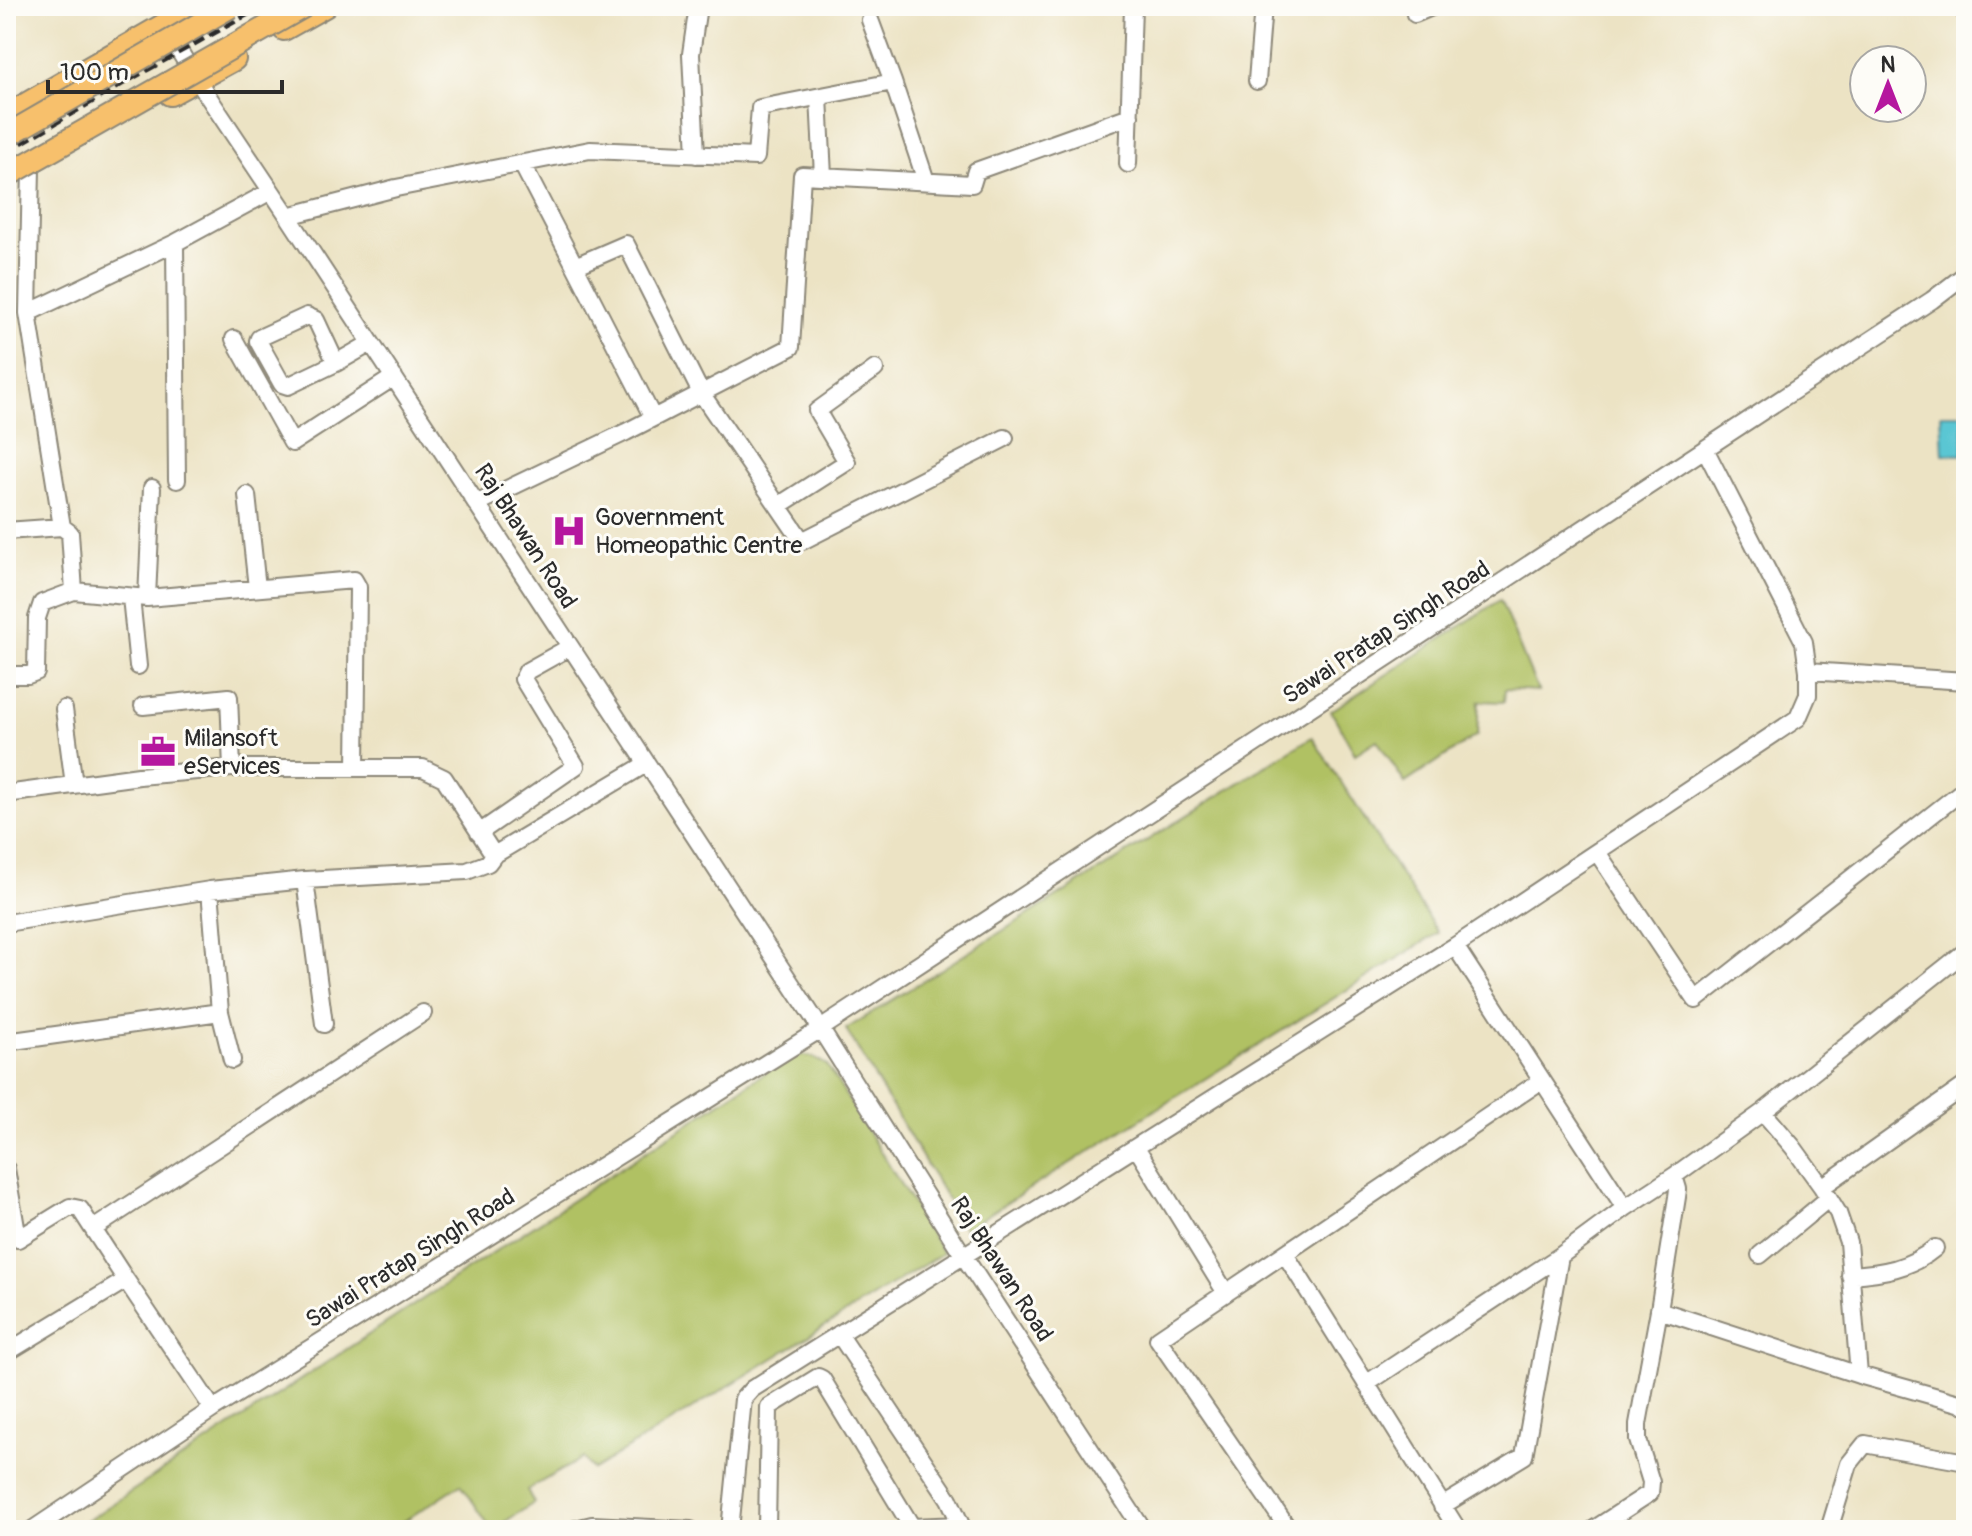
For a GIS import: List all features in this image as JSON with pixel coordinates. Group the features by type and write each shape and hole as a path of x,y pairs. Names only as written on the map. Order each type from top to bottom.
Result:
{"highway":[{"path":"6,116 197,6"},
{"path":"6,136 231,6"},
{"path":"6,176 304,6"},
{"path":"6,182 197,80 325,6"}],"street":[{"path":"696,155 691,54 698,6"},
{"path":"1128,164 1133,6"},
{"path":"1257,81 1263,6"},
{"path":"1415,14 1434,6"},
{"path":"1962,6 1966,14"},
{"path":"870,20 926,181"},
{"name":"Raj Bhawan Road","path":"164,25 197,80 821,1027 963,1255 1143,1530"},
{"path":"288,216 396,188 590,150 756,157 760,108 893,82"},
{"path":"819,97 823,176"},
{"path":"476,504 791,347 802,175 972,184 976,171 1130,116"},
{"path":"522,164 653,418"},
{"path":"31,168 28,313 62,527"},
{"path":"28,313 175,243 271,191"},
{"path":"175,243 177,480"},
{"path":"575,266 626,244 701,393 802,541 1005,438"},
{"name":"Sawai Pratap Singh Road","path":"32,1530 213,1409 821,1027 1476,601 1932,300 1966,274"},
{"path":"336,363 312,317 307,316 258,341 284,386 336,363 371,343"},
{"path":"234,339 292,443 394,377"},
{"path":"778,506 847,462 817,411 875,369"},
{"path":"730,1530 743,1399 752,1389 1455,946 1798,718 1808,695 1804,642 1705,449"},
{"path":"138,666 139,598 152,488"},
{"path":"247,495 257,588"},
{"path":"6,531 62,527 70,533 74,591"},
{"path":"6,675 36,672 37,618 42,603 74,591 139,598 354,580 358,587 356,768"},
{"path":"479,833 576,766 523,679 527,671 570,647"},
{"path":"1808,671 1966,681"},
{"path":"143,706 229,697 232,768"},
{"path":"64,709 74,785"},
{"path":"6,923 210,890 305,880 467,871 488,863 494,855 646,764"},
{"path":"6,794 139,776 232,768 423,768 444,778 494,855"},
{"path":"1597,852 1696,1000 1966,788"},
{"path":"305,880 324,1024"},
{"path":"210,890 220,1012 232,1060"},
{"path":"1455,946 1625,1208"},
{"path":"1366,1384 1560,1256 1763,1112 1966,951"},
{"path":"6,1042 220,1012"},
{"path":"93,1229 423,1013"},
{"path":"1289,1530 1158,1339 1542,1080"},
{"path":"1760,1255 1826,1193 1966,1085"},
{"path":"1763,1112 1793,1147 1838,1213 1848,1242 1859,1375"},
{"path":"1136,1147 1226,1293"},
{"path":"6,1169 12,1243 70,1207 80,1209 213,1409"},
{"path":"1593,1530 1650,1493 1651,1482 1638,1440 1638,1424 1677,1197 1674,1176"},
{"path":"1850,1275 1881,1273 1902,1267 1935,1248"},
{"path":"1285,1254 1458,1530"},
{"path":"1442,1506 1524,1456 1560,1256"},
{"path":"6,1353 126,1280"},
{"path":"1659,1310 1859,1375 1966,1405"},
{"path":"767,1530 769,1407 818,1377 912,1529 961,1528 949,1499 839,1334"},
{"path":"1829,1530 1849,1464 1865,1444 1966,1462"},
{"path":"572,1530 592,1525 691,1530"}],"green space":[{"path":"1500,600 1538,691 1505,689 1504,702 1479,701 1477,735 1405,783 1377,740 1355,754 1331,711"},
{"path":"1312,737 1438,933 965,1229 846,1029"},
{"path":"801,1055 827,1065 943,1253 593,1470 583,1458 527,1490 534,1503 492,1530 461,1484 390,1530 73,1530 783,1061"}],"water":[{"path":"1941,414 1963,414 1963,455 1943,454"}],"railway":[{"path":"6,152 263,6"},
{"path":"6,166 287,6"}],"place":[{"name":"Government Homeopathic Centre","path":"569,531"},
{"name":"Milansoft eServices","path":"158,752"}]}
